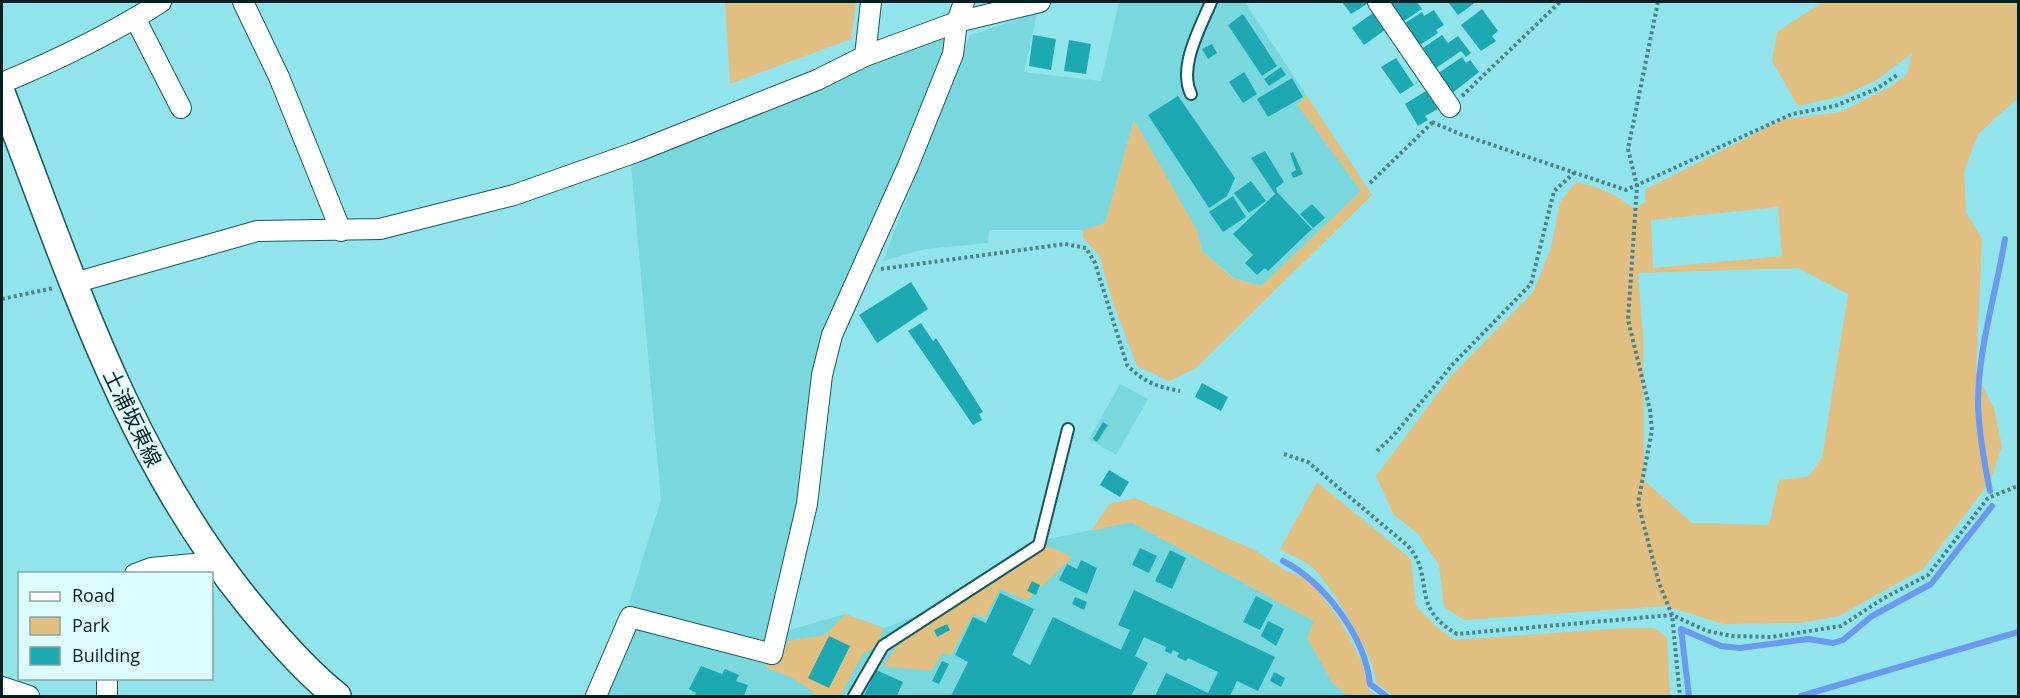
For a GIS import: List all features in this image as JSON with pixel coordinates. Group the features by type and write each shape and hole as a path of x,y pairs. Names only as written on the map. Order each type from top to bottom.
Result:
{"main road":[{"name":"土浦坂東線","path":"2,95 74,283 128,413 150,457 215,562 271,631 337,696"}],"street":[{"path":"2,84 57,61 160,2"},
{"path":"243,2 279,77 341,231"},
{"path":"865,56 871,2"},
{"path":"596,696 630,617 772,654 807,504 822,375 832,336 862,272 953,54 957,21 964,2"},
{"path":"74,283 257,231 341,231 380,228 514,195 668,139 817,80 865,56 957,21 1040,2"},
{"path":"1378,2 1450,107"},
{"path":"135,18 181,108"},
{"path":"138,572 151,568 215,562"},
{"path":"107,680 107,696"},
{"path":"2,687 24,691"}],"lane":[{"path":"1191,94 1185,83 1192,49 1211,2"},
{"path":"854,696 883,646 1039,544 1068,429"}],"path":[{"path":"1658,2 1628,149 1637,186 1628,320 1650,410 1652,430 1638,503 1659,583 1672,615 1680,696"},
{"path":"1432,122 1460,134 1626,190 1792,114 1835,106 1876,89 1899,74"},
{"path":"1377,451 1394,435 1453,364 1531,284 1554,191 1574,172"},
{"path":"862,272 1065,244 1086,248 1095,263 1127,365 1137,375 1157,387 1180,392"},
{"path":"2,299 74,283"},
{"path":"1284,454 1308,462 1408,546 1419,558 1423,592 1434,618 1457,634 1672,615 1707,631 1732,636 1772,637 1841,626 1884,598 1929,575 1988,498 2019,486"}],"shaded area":[{"path":"1119,2 1245,2 1307,96 1297,104 1361,191 1261,286 1234,278 1202,251 1197,232 1134,120 1105,223 1083,230 989,230 988,243 925,249 883,261 970,35 1037,13 1024,72 1101,81"},
{"path":"949,33 940,68 831,322 801,492 764,644 628,606 661,500 631,164"},
{"path":"1120,384 1148,399 1116,455 1089,439"},
{"path":"1131,522 1314,621 1332,682 1347,696 604,696 633,627 777,663 786,631 845,614 884,628 928,612 1038,541"}],"green space":[{"path":"725,2 856,2 851,39 730,84"},
{"path":"1823,2 2018,2 2018,98 1978,134 1964,172 1966,212 1982,239 1976,372 1994,409 2002,446 1990,482 1923,569 1839,616 1800,623 1723,624 1666,606 1464,620 1444,607 1439,565 1418,534 1394,515 1376,476 1450,377 1533,292 1551,248 1560,202 1576,182 1607,192 1634,209 1645,202 1646,189 1784,119 1840,112 1888,88 1907,74 1912,53 1877,80 1842,96 1798,106 1772,61 1777,32","holes":["1778,207 1782,256 1653,268 1651,220","1798,268 1848,294 1822,458 1808,477 1779,480 1769,525 1692,523 1644,480 1643,337 1638,273"]},
{"path":"1307,96 1372,195 1196,368 1169,381 1137,366 1112,300 1099,255 1083,238 1083,230 1105,223 1134,120 1198,232 1202,251 1233,278 1261,286 1361,191 1297,104"},
{"path":"1317,482 1411,559 1416,606 1454,640 1654,628 1667,637 1670,696 1394,696 1376,683 1369,657 1352,623 1321,577 1309,565 1280,549"},
{"path":"1135,498 1255,550 1286,571 1302,577 1319,592 1342,623 1361,660 1369,690 1378,696 1347,696 1332,682 1307,638 1314,621 1131,522 1091,531 1109,504"},
{"path":"1045,545 1073,557 1027,600 1000,589 985,618 973,614 951,655 943,653 931,671 883,666 897,646"},
{"path":"845,614 883,628 878,645 862,655 840,696 812,696 813,691 790,677 765,667 770,661 780,665 787,641 825,635","holes":["829,636 850,646 829,688 809,677"]}],"building":[{"path":"1342,2 1370,2 1351,14"},
{"path":"1417,2 1422,9 1404,21 1391,4"},
{"path":"1448,2 1476,2 1458,15"},
{"path":"1482,9 1498,31 1492,36 1496,41 1481,51 1461,25"},
{"path":"1434,10 1444,25 1436,30 1438,33 1420,45 1405,23 1422,12 1424,16"},
{"path":"1376,13 1386,26 1385,30 1364,45 1352,28"},
{"path":"1243,14 1277,66 1262,76 1228,25"},
{"path":"1033,35 1056,39 1051,70 1029,66"},
{"path":"1442,35 1448,43 1458,36 1471,53 1466,57 1461,51 1436,68 1423,48"},
{"path":"1069,40 1091,44 1086,74 1064,71"},
{"path":"1212,44 1217,53 1208,59 1202,49"},
{"path":"1462,57 1466,63 1470,60 1479,72 1451,94 1437,74"},
{"path":"1396,58 1414,85 1400,94 1381,67"},
{"path":"1281,67 1286,75 1269,86 1264,79"},
{"path":"1244,72 1257,94 1243,103 1229,82"},
{"path":"1292,78 1303,97 1268,117 1257,99"},
{"path":"1426,91 1438,109 1425,116 1428,120 1418,126 1405,104"},
{"path":"1178,96 1235,178 1227,196 1209,208 1148,115"},
{"path":"1265,151 1284,182 1276,188 1277,192 1312,229 1268,271 1265,268 1257,275 1245,263 1253,255 1233,234 1275,194 1251,158"},
{"path":"1293,152 1303,174 1293,178 1291,173 1296,170 1290,153"},
{"path":"1251,181 1266,201 1249,213 1234,193"},
{"path":"1233,196 1246,217 1223,232 1209,212"},
{"path":"1312,204 1325,218 1313,228 1300,214"},
{"path":"911,282 928,309 877,343 859,315"},
{"path":"921,323 933,341 936,338 983,412 979,414 982,420 973,425 908,331"},
{"path":"1202,383 1228,397 1221,411 1195,397"},
{"path":"1103,422 1108,425 1097,442 1093,439"},
{"path":"1109,470 1129,482 1120,497 1100,485"},
{"path":"1140,548 1157,556 1149,573 1132,565"},
{"path":"1170,550 1186,558 1172,589 1155,581"},
{"path":"1081,560 1097,568 1087,594 1059,580 1067,564 1077,569"},
{"path":"1032,581 1040,585 1036,595 1027,591"},
{"path":"1134,590 1275,657 1258,691 1237,681 1230,696 1155,696 1166,673 1208,693 1218,672 1188,658 1186,661 1177,657 1179,653 1173,650 1171,654 1165,651 1166,647 1144,637 1135,656 1148,663 1131,696 951,696 968,662 955,655 973,617 986,623 1000,593 1034,609 1012,655 1030,665 1053,617 1121,650 1130,630 1118,625"},
{"path":"1256,596 1273,605 1260,630 1243,622"},
{"path":"1075,597 1087,602 1084,610 1072,604"},
{"path":"1268,621 1284,629 1276,646 1261,636"},
{"path":"947,624 950,630 937,637 934,630"},
{"path":"829,636 850,646 829,688 808,678"},
{"path":"942,661 949,664 939,684 932,681"},
{"path":"701,666 722,674 725,669 739,675 736,681 748,685 744,696 695,696 696,693 689,689"},
{"path":"876,670 903,682 897,696 864,696"},
{"path":"1274,672 1285,678 1281,687 1270,681"}],"waterway":[{"path":"1990,491 1979,426 1979,383 1984,342 2005,239"},
{"path":"1689,696 1681,629 1721,646 1740,648 1808,639 1833,643 1843,640 1872,616 1931,584 1992,506"},
{"path":"1283,561 1299,571 1328,597 1351,630 1360,648 1367,666 1370,684 1386,696"},
{"path":"1801,696 2018,632"}]}
